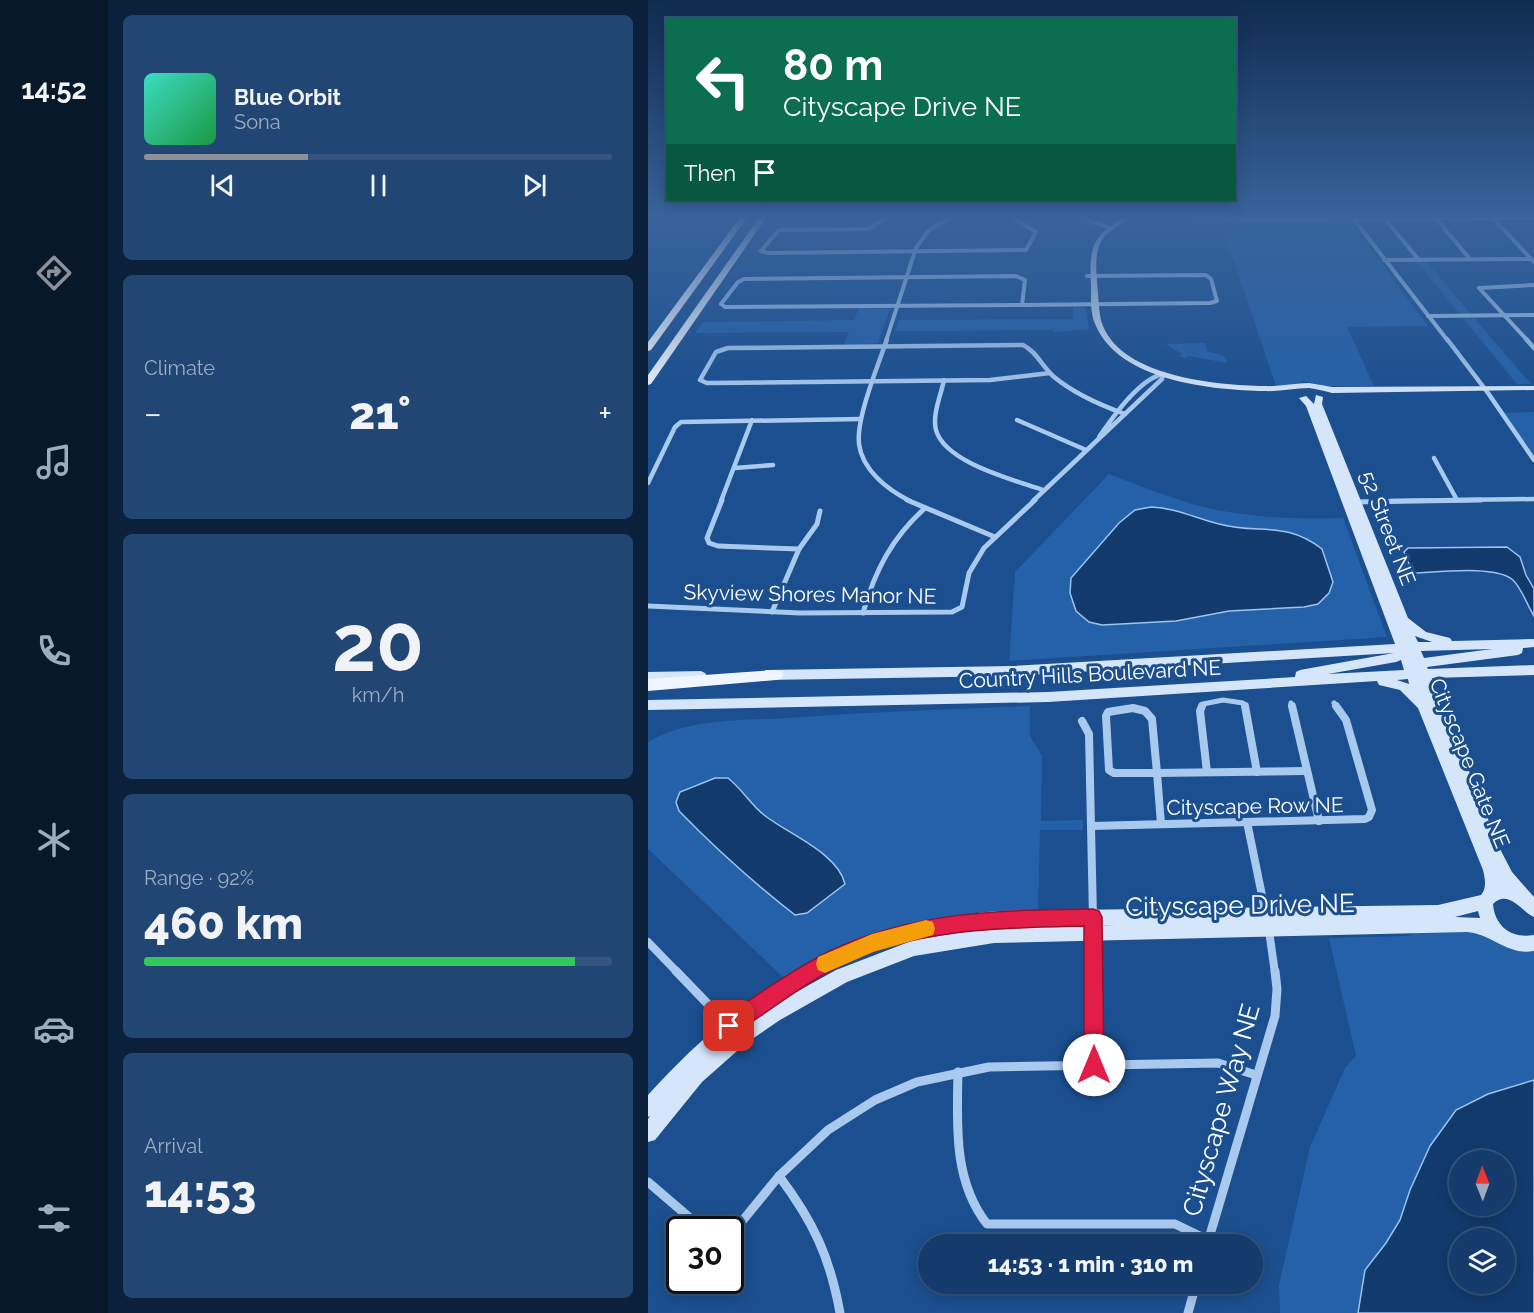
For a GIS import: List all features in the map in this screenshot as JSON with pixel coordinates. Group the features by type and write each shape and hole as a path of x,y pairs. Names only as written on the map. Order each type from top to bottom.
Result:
{"main road":[{"path":"648,348 701,276"},
{"path":"648,382 722,276"},
{"path":"648,685 776,675"}],"street":[{"path":"1091,276 1092,304 1097,322 1108,342 1130,359 1160,376 1215,391 1301,394 1534,392"},
{"path":"1022,305 1024,280 1021,277 744,279 738,282 721,304 725,307 1022,305 1215,303 1217,299 1211,279 1208,276"},
{"path":"1397,276 1486,391 1534,460"},
{"path":"906,277 861,419 858,433 860,452 872,473 892,492 994,537"},
{"path":"1534,285 1479,288 1534,348"},
{"path":"1428,316 1534,315"},
{"path":"1050,373 1017,379 706,383 700,380 716,352 723,349 1023,345 1029,347 1050,373 1082,395 1125,414"},
{"name":"Skyview Shores Manor NE","path":"1099,436 1117,411 1160,376"},
{"name":"Skyview Shores Manor NE","path":"648,606 772,612 945,613 958,610 964,603 965,586 972,566 994,537 1125,414 1160,376"},
{"path":"944,380 935,428 938,438 945,446 969,462 1043,490"},
{"path":"1486,391 1534,388"},
{"name":"52 Street NE","path":"1319,393 1319,405 1351,502 1407,650"},
{"name":"52 Street NE","path":"1301,394 1309,403 1402,618 1407,650"},
{"path":"648,483 678,424 693,421 861,419"},
{"path":"752,420 707,538 709,543 718,546 799,549"},
{"path":"1017,420 1086,450"},
{"path":"1434,458 1457,500"},
{"path":"735,468 773,465"},
{"path":"1351,502 1534,500"},
{"path":"863,613 875,570 883,555 897,534 925,508"},
{"path":"772,612 799,549 817,524 820,511"},
{"path":"1402,618 1414,630 1428,637 1483,644"},
{"name":"Country Hills Boulevard NE","path":"648,677 1082,668 1483,644 1534,643"},
{"path":"1419,670 1534,648"},
{"path":"1243,685 1407,650"},
{"name":"Cityscape Gate NE","path":"1407,650 1419,670 1494,852 1507,876 1530,904"},
{"name":"Country Hills Boulevard NE","path":"648,705 1038,698 1330,679 1419,670 1534,670"},
{"name":"Cityscape Gate NE","path":"1419,670 1426,711 1490,870 1493,881 1488,899 1489,922 1500,935"},
{"path":"1330,679 1398,684 1416,696 1426,711"},
{"path":"1207,772 1200,711 1203,704 1209,702 1237,701 1243,703 1246,709 1257,772"},
{"path":"1291,703 1319,821"},
{"name":"Cityscape Row NE","path":"1091,826 1362,820 1371,814 1346,720 1334,703"},
{"path":"1161,824 1157,774 1151,714 1138,708 1108,712 1106,716 1109,770 1114,773 1157,774 1307,771"},
{"path":"1082,721 1089,734 1094,1065"},
{"name":"Cityscape Way NE","path":"1209,1234 1275,1016 1277,989 1267,922 1247,822"},
{"name":"Cityscape Drive NE","path":"648,1108 681,1070 734,1032 842,976 914,948 994,935 1093,926 1267,922 1438,913 1466,909 1510,892 1530,904"},
{"name":"Cityscape Drive NE","path":"1267,922 1432,926 1465,923 1482,926 1516,944 1534,943"},
{"path":"648,942 734,1032"},
{"name":"Cityscape Drive NE","path":"648,1133 734,1032"},
{"path":"744,1219 779,1176 828,1130 875,1100 917,1082 989,1067 1218,1063 1256,1075"},
{"path":"958,1072 958,1131 962,1171 975,1213 987,1224 1175,1224 1193,1234"},
{"path":"779,1176 805,1210 823,1241 840,1313"},
{"path":"648,1182 688,1216"},
{"path":"1188,1313 1193,1294"}],"shaded area":[{"path":"1239,276 1391,276 1428,326 1347,327 1374,386 1324,386 1304,381 1288,386 1276,386"},
{"path":"1429,276 1439,276 1471,314 1460,314"},
{"path":"1073,306 1086,308 1089,329 1055,332 1053,330 895,331 899,320 1073,319"},
{"path":"859,308 890,309 878,343 844,345 849,332 695,333 703,322 854,320"},
{"path":"1463,318 1474,318 1531,384 1517,384"},
{"path":"1205,343 1207,351 1224,356 1228,363 1179,356 1182,354 1166,344"},
{"path":"1534,412 1534,460 1501,413"},
{"path":"1109,474 1196,505 1233,513 1270,517 1343,518 1387,637 1009,661 1015,572"},
{"path":"1151,507 1177,511 1233,527 1283,531 1309,540 1322,549 1333,582 1329,593 1318,604 1304,607 1229,611 1176,621 1102,625 1089,622 1076,611 1070,593 1071,578 1119,523 1135,510"},
{"path":"1507,547 1520,557 1534,589 1534,616 1522,592 1513,580 1505,575 1467,570 1416,573 1412,571 1404,552 1408,548"},
{"path":"1030,706 1030,736 1042,756 1041,821 1083,820 1083,830 1040,830 1038,911 974,913 924,921 852,945 785,979 648,849 648,742 664,734 715,722"},
{"path":"715,778 728,778 764,815 823,854 833,863 845,884 807,913 795,915 780,903 721,852 679,811 676,802 680,792"},
{"path":"1470,929 1514,950 1534,952 1534,1313 1280,1313 1279,1285 1310,1147 1345,1068 1356,1056 1329,938 1407,936 1419,932"},
{"path":"1534,1080 1534,1313 1358,1313 1365,1270 1400,1220 1410,1190 1430,1146 1456,1110 1488,1094"}],"slow traffic":[{"path":"825,964 872,943 926,929"}],"route":[{"path":"729,1026 805,974 872,943 947,924 994,919 1093,917 1094,1065"}]}
